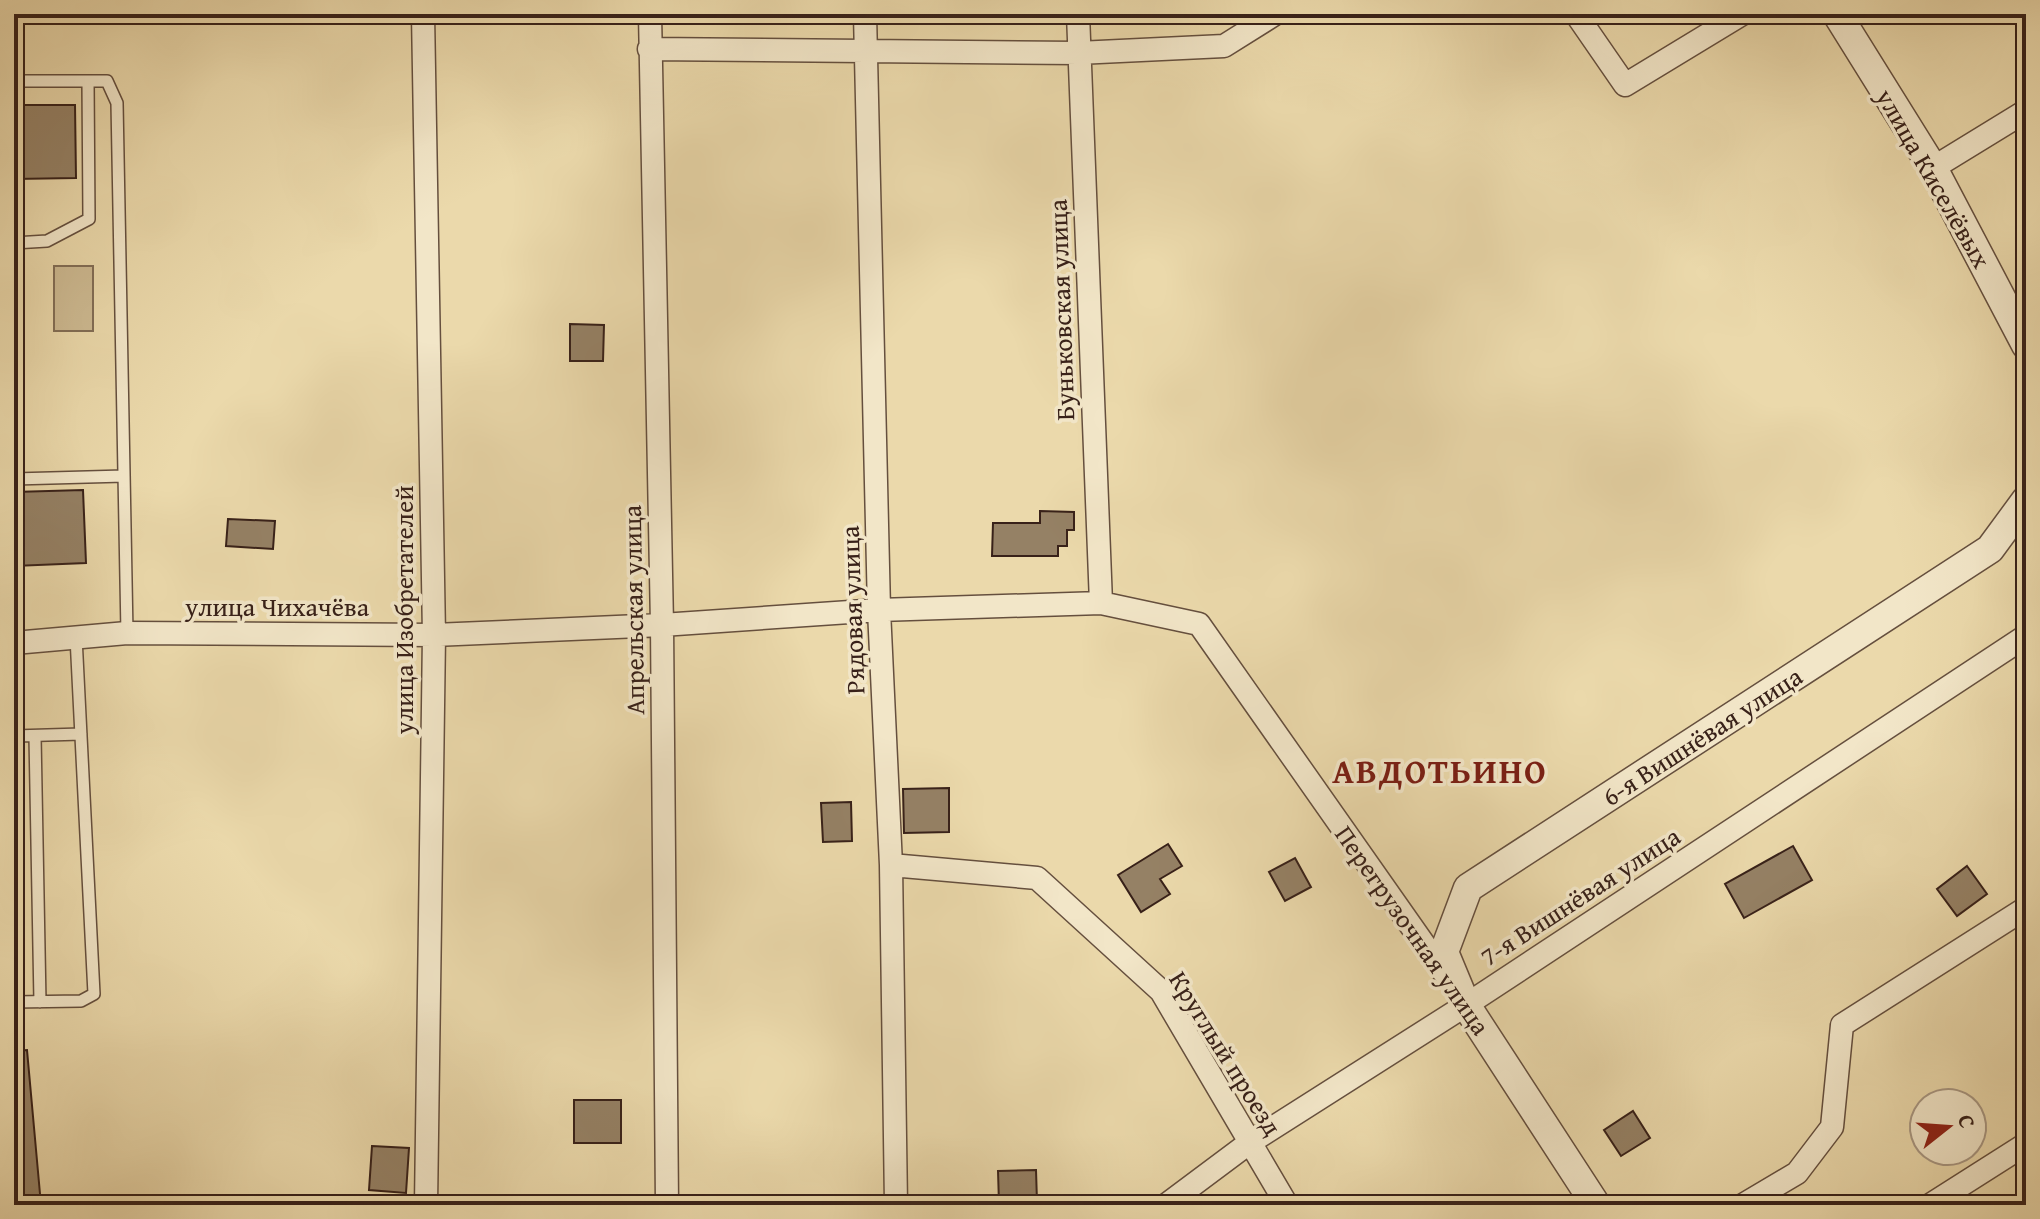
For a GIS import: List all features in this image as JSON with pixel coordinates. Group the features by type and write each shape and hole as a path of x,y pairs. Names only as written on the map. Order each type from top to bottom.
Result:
{"street":[{"name":"улица Изобретателей","path":"423,14 434,635 426,1205"},
{"name":"Апрельская улица","path":"650,14 662,625 667,1205"},
{"name":"Рядовая улица","path":"865,14 879,610 891,865 896,1205"},
{"name":"Буньковская улица","path":"1078,14 1101,603"},
{"path":"649,49 1078,53 1224,46 1275,14"},
{"path":"1576,14 1625,85 1742,14"},
{"name":"улица Киселёвых","path":"1837,14 1933,168 2026,345"},
{"path":"1933,168 2026,111"},
{"name":"6-я Вишнёвая улица","path":"1466,1005 1444,952 1468,888 1990,549 2026,500"},
{"name":"улица Чихачёва","path":"14,643 127,633 434,635 662,625 879,610 1101,603"},
{"name":"Перегрузочная улица","path":"1101,603 1199,624 1466,1005 1596,1205"},
{"name":"7-я Вишнёвая улица","path":"1166,1205 1249,1143 1466,1005 2026,636"},
{"name":"Круглый проезд","path":"891,865 1037,878 1161,991 1287,1205"},
{"path":"1743,1205 1797,1173 1832,1127 1842,1025 2026,908"},
{"path":"1930,1205 2026,1144"}],"lane":[{"path":"14,81 107,81 117,103 127,633"},
{"path":"14,243 47,241 89,219 88,81"},
{"path":"14,479 124,476"},
{"path":"14,1002 81,1001 94,994 76,636"},
{"path":"14,736 81,734"},
{"path":"35,736 40,1002"}],"shaded area":[{"path":"54,266 93,266 93,331 54,331"}],"building":[{"path":"14,105 75,105 76,178 14,179"},
{"path":"570,324 604,325 603,361 570,361"},
{"path":"83,490 86,563 14,566 14,492"},
{"path":"1040,511 1074,512 1074,530 1067,530 1067,546 1058,546 1058,556 992,556 993,523 1040,523"},
{"path":"228,519 275,521 273,549 226,546"},
{"path":"949,788 949,832 904,833 903,789"},
{"path":"851,802 852,841 823,842 821,803"},
{"path":"1168,844 1182,866 1160,879 1170,894 1141,912 1118,875"},
{"path":"1793,846 1812,880 1744,918 1725,884"},
{"path":"1295,858 1311,887 1285,901 1269,872"},
{"path":"1967,866 1987,894 1957,916 1937,889"},
{"path":"27,1050 41,1205 14,1205 14,1051"},
{"path":"574,1100 621,1100 621,1143 574,1143"},
{"path":"1633,1111 1650,1138 1621,1156 1604,1130"},
{"path":"372,1146 409,1148 406,1193 369,1190"},
{"path":"1036,1170 1037,1202 999,1204 998,1171"}],"district":[{"name":"АВДОТЬИНО","path":"1440,770"}]}
